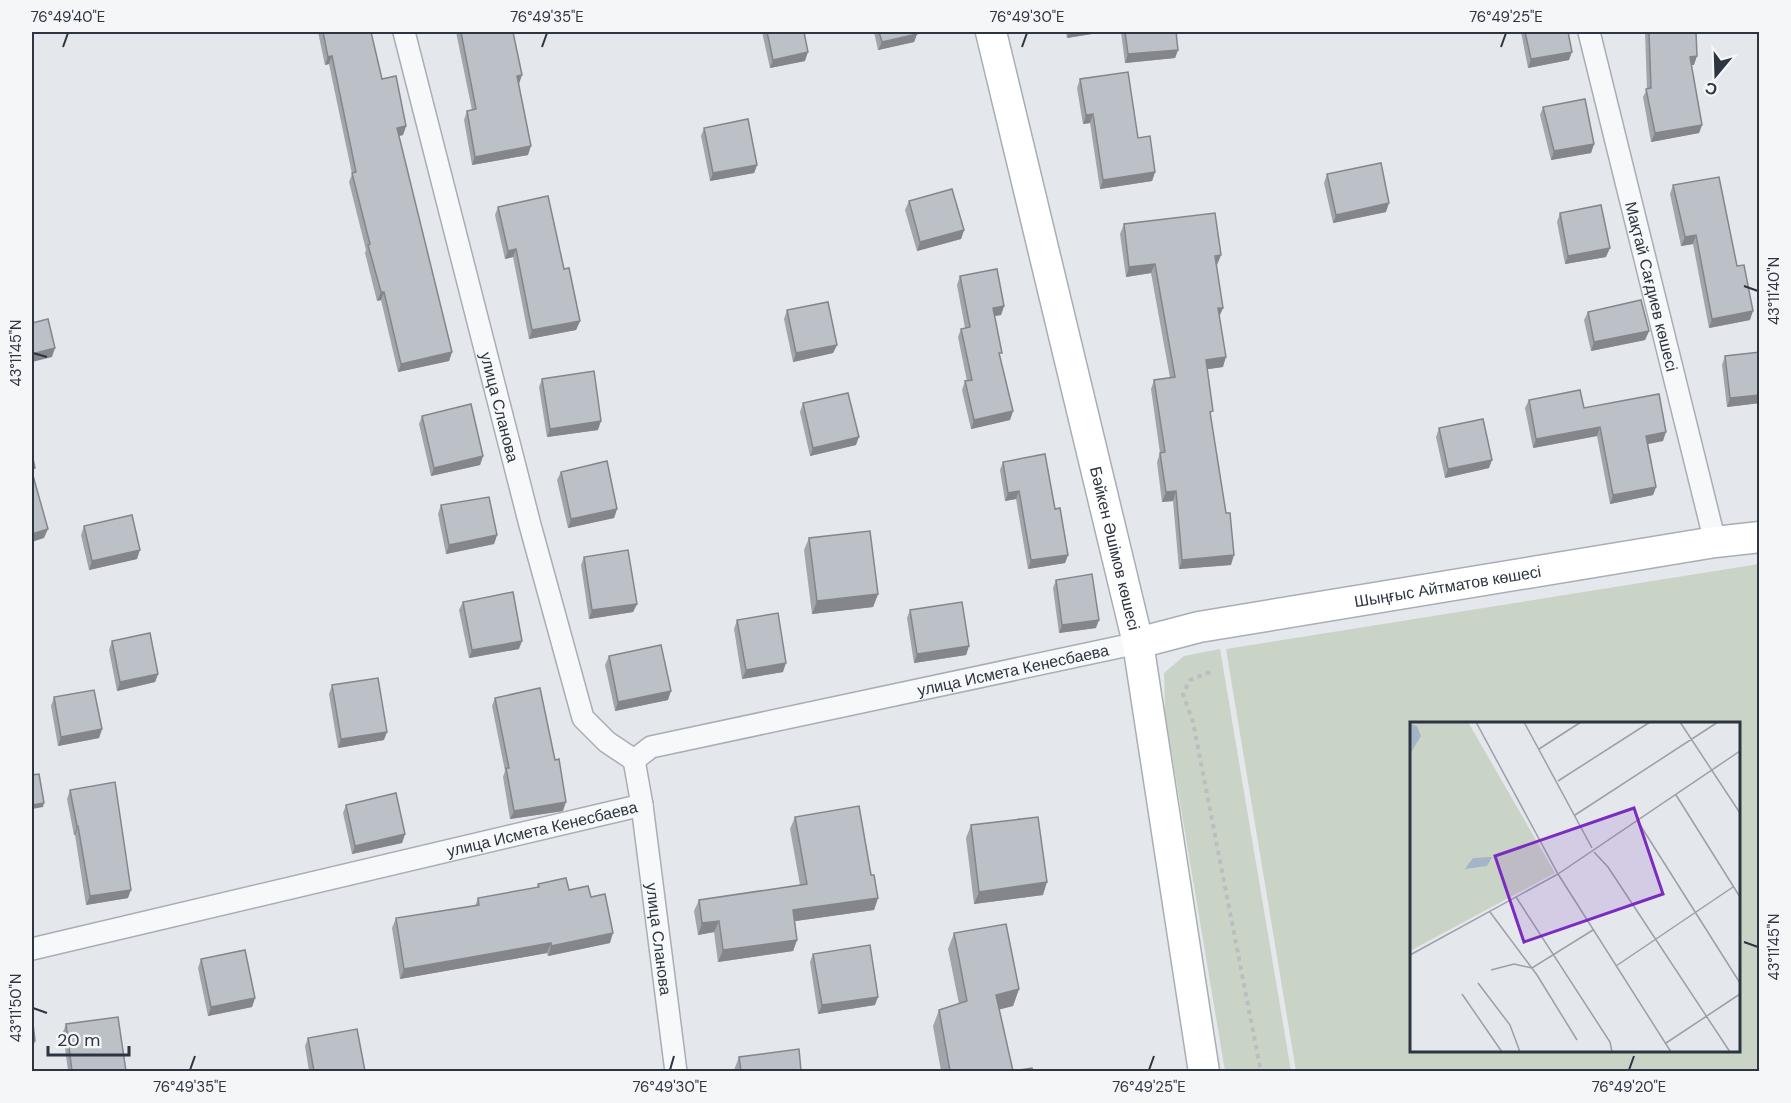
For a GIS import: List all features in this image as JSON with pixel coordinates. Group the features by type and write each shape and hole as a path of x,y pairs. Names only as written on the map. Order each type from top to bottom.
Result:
{"main road":[{"name":"Бәйкен Әшімов көшесі","path":"991,32 1138,643 1204,1071"},
{"name":"Шыңғыс Айтматов көшесі","path":"1138,643 1198,627 1716,542 1760,537"}],"street":[{"name":"улица Сланова","path":"404,32 527,514 584,718 607,742 634,760"},
{"name":"Мақтай Сағдиев көшесі","path":"1589,32 1716,542"},
{"name":"улица Исмета Кенесбаева","path":"32,949 642,806 634,760 651,747 1138,643"},
{"name":"улица Сланова","path":"642,806 676,1071"}],"path":[{"path":"1210,672 1190,680 1183,694 1193,722 1261,1071"}],"green space":[{"path":"1759,564 1759,1071 1296,1071 1226,649"},
{"path":"1220,649 1291,1071 1225,1071 1165,713 1164,673 1184,656"}],"building":[{"path":"323,32 371,32 382,79 396,76 406,126 397,128 452,352 401,364 384,292 381,292 368,245 370,244 352,173 356,172 332,56 328,57"},
{"path":"461,32 513,32 522,75 517,76 531,146 475,157 467,111 476,109"},
{"path":"767,32 804,32 808,52 773,60"},
{"path":"879,32 917,32 917,34 882,42"},
{"path":"1125,32 1176,32 1178,50 1128,54"},
{"path":"1525,32 1568,32 1572,52 1531,59"},
{"path":"1649,32 1696,32 1697,56 1690,57 1702,125 1655,133 1646,89 1651,88"},
{"path":"1128,72 1138,138 1150,136 1155,172 1103,180 1093,114 1086,115 1080,79"},
{"path":"1585,99 1594,144 1554,151 1543,107"},
{"path":"748,119 757,165 713,173 704,128"},
{"path":"1381,163 1389,203 1336,215 1327,174"},
{"path":"1719,177 1737,266 1744,265 1753,311 1712,319 1696,235 1685,237 1673,185"},
{"path":"952,189 964,230 920,242 909,201"},
{"path":"548,196 564,269 569,268 580,321 532,330 516,249 508,251 498,207"},
{"path":"1601,205 1610,248 1568,256 1560,213"},
{"path":"1215,213 1221,255 1215,256 1223,308 1218,308 1226,357 1206,360 1213,411 1210,412 1226,513 1230,513 1234,555 1182,560 1176,491 1166,492 1160,453 1165,452 1154,380 1175,377 1155,264 1129,267 1124,224"},
{"path":"997,269 1004,306 993,308 1002,353 999,353 1013,411 974,420 965,381 972,380 961,329 970,327 960,276"},
{"path":"1641,300 1649,331 1594,342 1588,312"},
{"path":"828,302 837,345 796,353 787,310"},
{"path":"48,319 55,348 32,354 32,323"},
{"path":"1760,352 1760,395 1730,398 1725,356"},
{"path":"594,371 601,421 550,429 542,379"},
{"path":"1580,390 1584,408 1659,394 1666,432 1646,436 1656,487 1613,495 1600,427 1536,439 1529,400"},
{"path":"848,393 859,437 813,448 803,403"},
{"path":"471,404 483,456 434,468 422,416"},
{"path":"1483,419 1492,460 1448,469 1439,428"},
{"path":"1045,454 1055,509 1060,508 1068,555 1031,560 1019,491 1008,493 1003,462"},
{"path":"607,461 617,509 571,519 561,472"},
{"path":"32,472 48,529 32,534"},
{"path":"489,497 497,535 449,545 441,505"},
{"path":"132,515 140,550 92,561 84,526"},
{"path":"870,531 878,594 817,601 809,538"},
{"path":"628,550 637,604 592,610 584,557"},
{"path":"1092,574 1099,620 1062,625 1056,580"},
{"path":"513,592 522,641 472,650 463,602"},
{"path":"962,602 969,646 917,654 910,610"},
{"path":"778,613 786,663 746,670 737,620"},
{"path":"150,633 158,674 120,682 112,641"},
{"path":"661,645 671,691 618,702 609,656"},
{"path":"378,678 387,732 341,739 332,685"},
{"path":"540,688 555,760 559,759 566,802 514,811 506,768 509,768 495,698"},
{"path":"94,690 102,729 61,737 54,697"},
{"path":"39,774 44,803 32,805 32,775"},
{"path":"115,782 131,890 90,896 70,790"},
{"path":"396,793 405,834 355,846 346,805"},
{"path":"859,806 871,875 874,875 878,898 793,910 797,940 723,950 719,921 702,923 699,900 807,884 795,817"},
{"path":"1038,817 1047,882 979,892 971,825"},
{"path":"566,878 569,890 588,886 591,897 605,894 613,933 551,946 551,943 404,969 396,918 479,905 478,898 539,887 538,884"},
{"path":"1006,924 1019,989 996,995 1013,1071 950,1071 939,1010 967,1001 954,933"},
{"path":"870,945 878,997 822,1005 813,954"},
{"path":"245,950 255,998 211,1007 201,959"},
{"path":"32,1015 35,1041 32,1042"},
{"path":"118,1017 126,1071 72,1071 66,1024"},
{"path":"357,1029 365,1071 314,1071 308,1038"},
{"path":"799,1049 801,1071 741,1071 739,1057"},
{"path":"1032,1068 1033,1071 1013,1071"}]}
